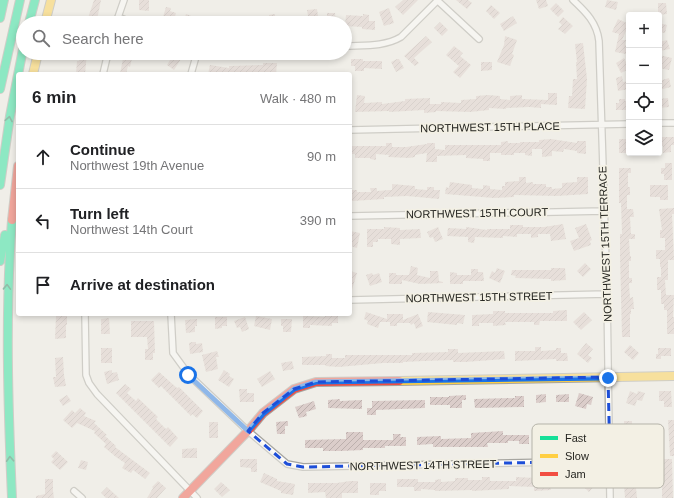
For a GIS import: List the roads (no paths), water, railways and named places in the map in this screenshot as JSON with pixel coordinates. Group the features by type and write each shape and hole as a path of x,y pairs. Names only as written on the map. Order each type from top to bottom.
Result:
{"main road":[{"path":"0,18 4,0"},
{"path":"16,16 20,0"},
{"path":"31,16 35,0"},
{"path":"47,16 51,0"},
{"path":"0,89 16,18"},
{"path":"19,72 21,60"},
{"path":"34,72 37,60"},
{"path":"0,185 16,85"},
{"path":"12,498 6,328 9,258 16,181"},
{"path":"0,261 15,188"},
{"path":"184,498 263,414 294,389 316,382 674,376"}],"street":[{"path":"118,16 124,0"},
{"path":"352,46 383,44 394,41 401,37 438,0 479,39"},
{"name":"NORTHWEST 15TH TERRACE","path":"572,0 586,12 595,24 600,41 609,424"},
{"path":"103,72 106,60"},
{"path":"192,72 195,60"},
{"path":"662,123 674,123"},
{"name":"NORTHWEST 15TH PLACE","path":"352,130 626,124"},
{"name":"NORTHWEST 15TH COURT","path":"352,216 604,211"},
{"name":"NORTHWEST 15TH STREET","path":"352,300 607,294"},
{"path":"85,316 86,375 89,383 97,394 198,498"},
{"name":"NORTHWEST 14TH STREET","path":"171,316 173,353 188,375 248,431 287,464 303,467 532,463"},
{"path":"74,491 82,498"}]}
